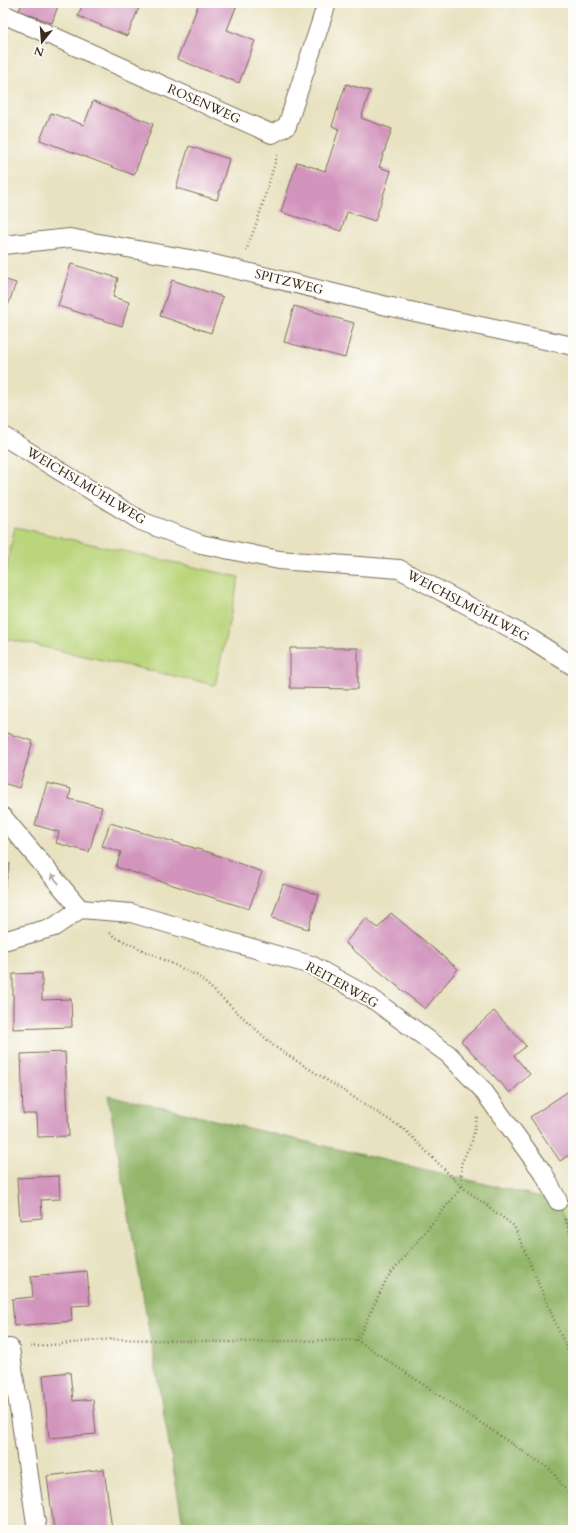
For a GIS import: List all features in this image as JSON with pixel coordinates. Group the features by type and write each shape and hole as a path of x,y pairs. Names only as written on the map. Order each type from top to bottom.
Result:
{"street":[{"path":"287,126 327,3"},
{"name":"ROSENWEG","path":"3,14 272,134 287,126"},
{"name":"SPITZWEG","path":"3,245 70,238 201,261 388,306 573,346"},
{"name":"WEICHSLMÜHLWEG","path":"3,436 141,521 201,544 279,560 400,569 531,639 573,666"},
{"path":"3,817 80,909 54,927 3,942"},
{"name":"REITERWEG","path":"80,909 130,913 310,965 377,1003 448,1054 482,1088 544,1174 558,1201"},
{"path":"7,1349 37,1530"}],"path":[{"path":"239,270 258,219 287,126"},
{"path":"104,928 117,938 198,976 275,1047 405,1130 462,1187 514,1226 573,1364"},
{"path":"357,1340 387,1278 462,1187 461,1164 472,1141 482,1088"},
{"path":"7,1349 112,1339 231,1342 357,1340 551,1470 573,1500"}],"green space":[{"path":"15,527 239,577 215,685 3,638 3,583"},
{"path":"108,1095 558,1201 573,1239 573,1530 184,1530"},
{"path":"558,1201 573,1202 573,1239"}],"building":[{"path":"22,3 59,3 52,23 19,11"},
{"path":"83,3 141,3 127,36 78,16"},
{"path":"199,3 226,3 236,7 227,30 255,41 239,83 177,59"},
{"path":"346,84 370,91 361,118 392,129 379,167 391,171 375,221 347,212 341,231 281,212 297,162 325,171 339,129 332,126"},
{"path":"93,101 153,124 134,175 40,140 51,113 84,125"},
{"path":"189,146 229,159 217,200 176,188"},
{"path":"71,264 118,278 113,297 129,302 122,326 58,306"},
{"path":"3,279 16,283 3,319"},
{"path":"172,280 223,297 211,333 160,316"},
{"path":"294,306 354,323 345,358 284,342"},
{"path":"290,648 358,648 358,689 290,688"},
{"path":"3,732 33,741 19,788 3,783"},
{"path":"47,783 71,789 69,799 102,807 89,852 56,843 59,832 35,825"},
{"path":"110,823 211,853 262,872 249,909 116,867 121,852 102,846"},
{"path":"3,862 10,864 4,891 3,891"},
{"path":"283,884 319,895 308,929 272,918"},
{"path":"391,913 458,969 425,1009 345,943 366,918 378,928"},
{"path":"42,973 42,1000 71,999 72,1027 13,1029 13,974"},
{"path":"494,1011 526,1046 514,1056 530,1074 510,1093 461,1041"},
{"path":"65,1052 69,1136 38,1137 37,1114 23,1114 21,1054"},
{"path":"573,1088 573,1160 569,1155 560,1161 530,1117"},
{"path":"59,1176 60,1199 41,1200 42,1218 20,1220 17,1178"},
{"path":"87,1271 90,1305 71,1306 72,1321 14,1326 12,1299 33,1297 31,1276"},
{"path":"70,1372 73,1401 93,1399 96,1434 49,1438 43,1375"},
{"path":"104,1469 112,1529 54,1530 47,1476"},
{"path":"4,1506 6,1530 3,1530"}]}
